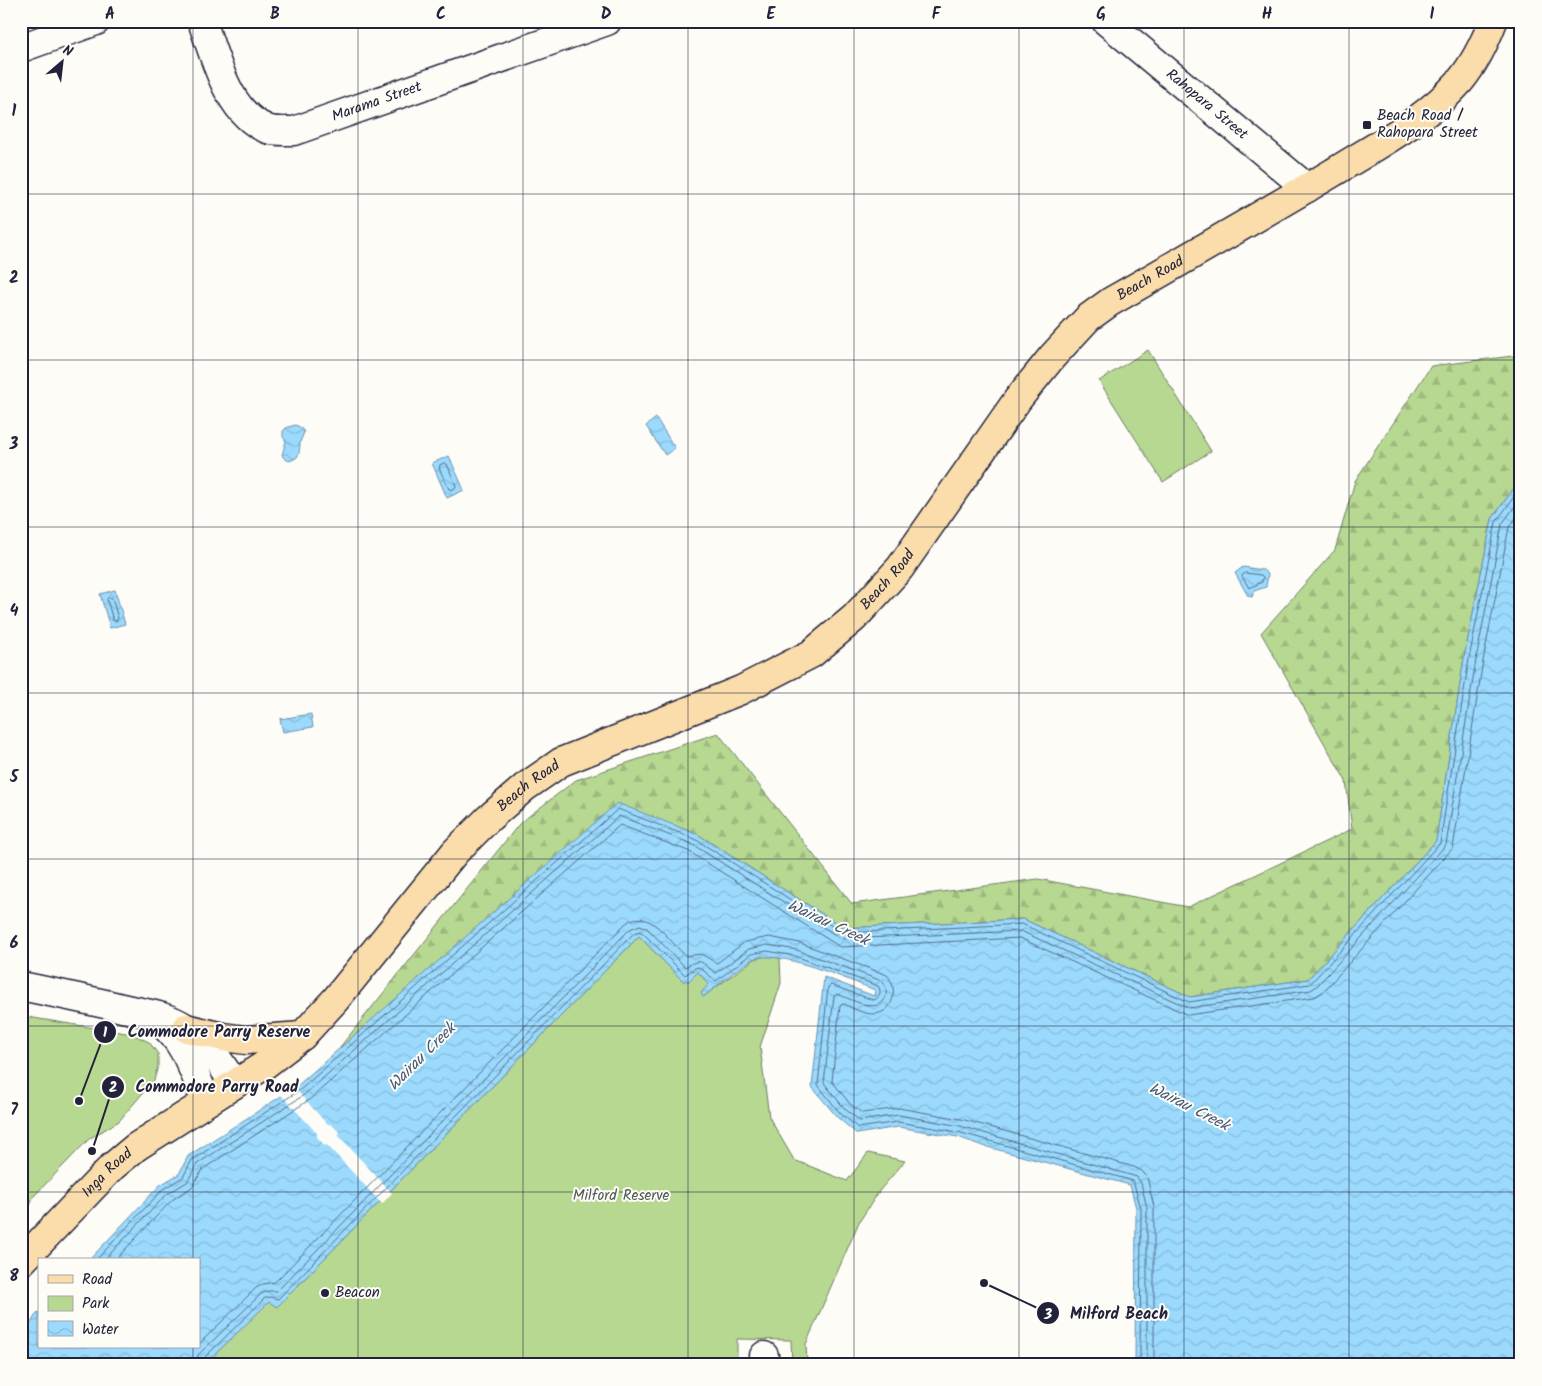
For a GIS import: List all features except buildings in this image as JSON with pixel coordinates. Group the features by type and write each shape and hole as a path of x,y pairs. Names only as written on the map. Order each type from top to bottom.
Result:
{"main road":[{"name":"Beach Road","path":"234,1084 302,1036 336,999 455,852 489,818 525,787 561,762 741,690 811,654 854,618 900,568 1018,399 1052,357 1088,318 1110,302 1307,188 1394,135 1441,99 1460,80 1475,59 1493,21"},
{"path":"186,1028 246,1040 302,1036"},
{"name":"Inga Road","path":"21,1262 112,1167 136,1147 234,1084"}],"street":[{"path":"21,48 96,21"},
{"name":"Marama Street","path":"202,21 221,75 244,114 255,123 268,129 294,131 607,21"},
{"name":"Rahopara Street","path":"1106,21 1307,188"},
{"path":"21,986 162,1016 186,1028 201,1040 221,1063 234,1084"},
{"path":"139,1011 164,1025 173,1035 187,1058 206,1101"}],"green space":[{"path":"1148,350 1211,451 1163,482 1099,381"},
{"path":"1521,355 1521,478 1492,519 1464,658 1436,841 1308,979 1190,997 1023,919 844,928 697,834 340,1047 520,823 576,780 718,733 852,904 1038,879 1188,907 1352,829 1346,781 1261,633 1335,550 1355,481 1431,366"},
{"name":"Milford Reserve","path":"639,936 684,982 688,981 698,972 709,984 703,997 754,959 766,956 780,958 781,983 760,1047 769,1117 794,1160 847,1181 868,1153 905,1161 880,1190 859,1222 806,1344 807,1365 792,1365 791,1340 737,1339 737,1365 204,1365 269,1301 277,1307"},
{"path":"21,1016 132,1034 149,1042 158,1054 158,1066 154,1080 119,1121 89,1139 33,1197 23,1225 21,1219"}],"water":[{"path":"656,418 675,448 665,455 646,426"},
{"path":"295,425 304,432 300,441 298,455 289,461 282,455 286,441 283,437 283,431"},
{"path":"449,456 464,490 447,498 432,463"},
{"name":"Wairau Creek","path":"1521,478 1521,1365 1135,1365 1136,1208 1130,1185 980,1145 958,1137 898,1127 857,1134 837,1117 812,1087 824,977 874,996 875,990 813,967 778,958 764,957 747,962 703,997 701,993 709,984 698,972 688,982 686,980 684,982 639,936 277,1307 269,1302 204,1365 21,1365 21,1341 38,1313 38,1348 200,1348 200,1258 91,1258 160,1185 179,1174 188,1156 297,1086 617,803 697,834 844,928 1023,919 1190,997 1308,979 1436,841 1464,658 1492,519"},
{"path":"1243,567 1263,570 1268,574 1266,587 1254,591 1252,597 1248,596 1235,573"},
{"path":"115,590 125,624 110,628 100,594"},
{"path":"311,714 313,727 283,732 280,719"}],"pier":[{"path":"293,1086 326,1123 332,1125 340,1133 338,1135 392,1193 382,1204 327,1145 325,1146 317,1137 317,1133 280,1094"}],"place":[{"name":"Beach Road / Rahopara Street","path":"1367,125"},
{"name":"Commodore Parry Reserve","path":"79,1101"},
{"name":"Commodore Parry Road","path":"92,1151"},
{"name":"Milford Beach","path":"984,1283"},
{"name":"Beacon","path":"325,1293"}]}
